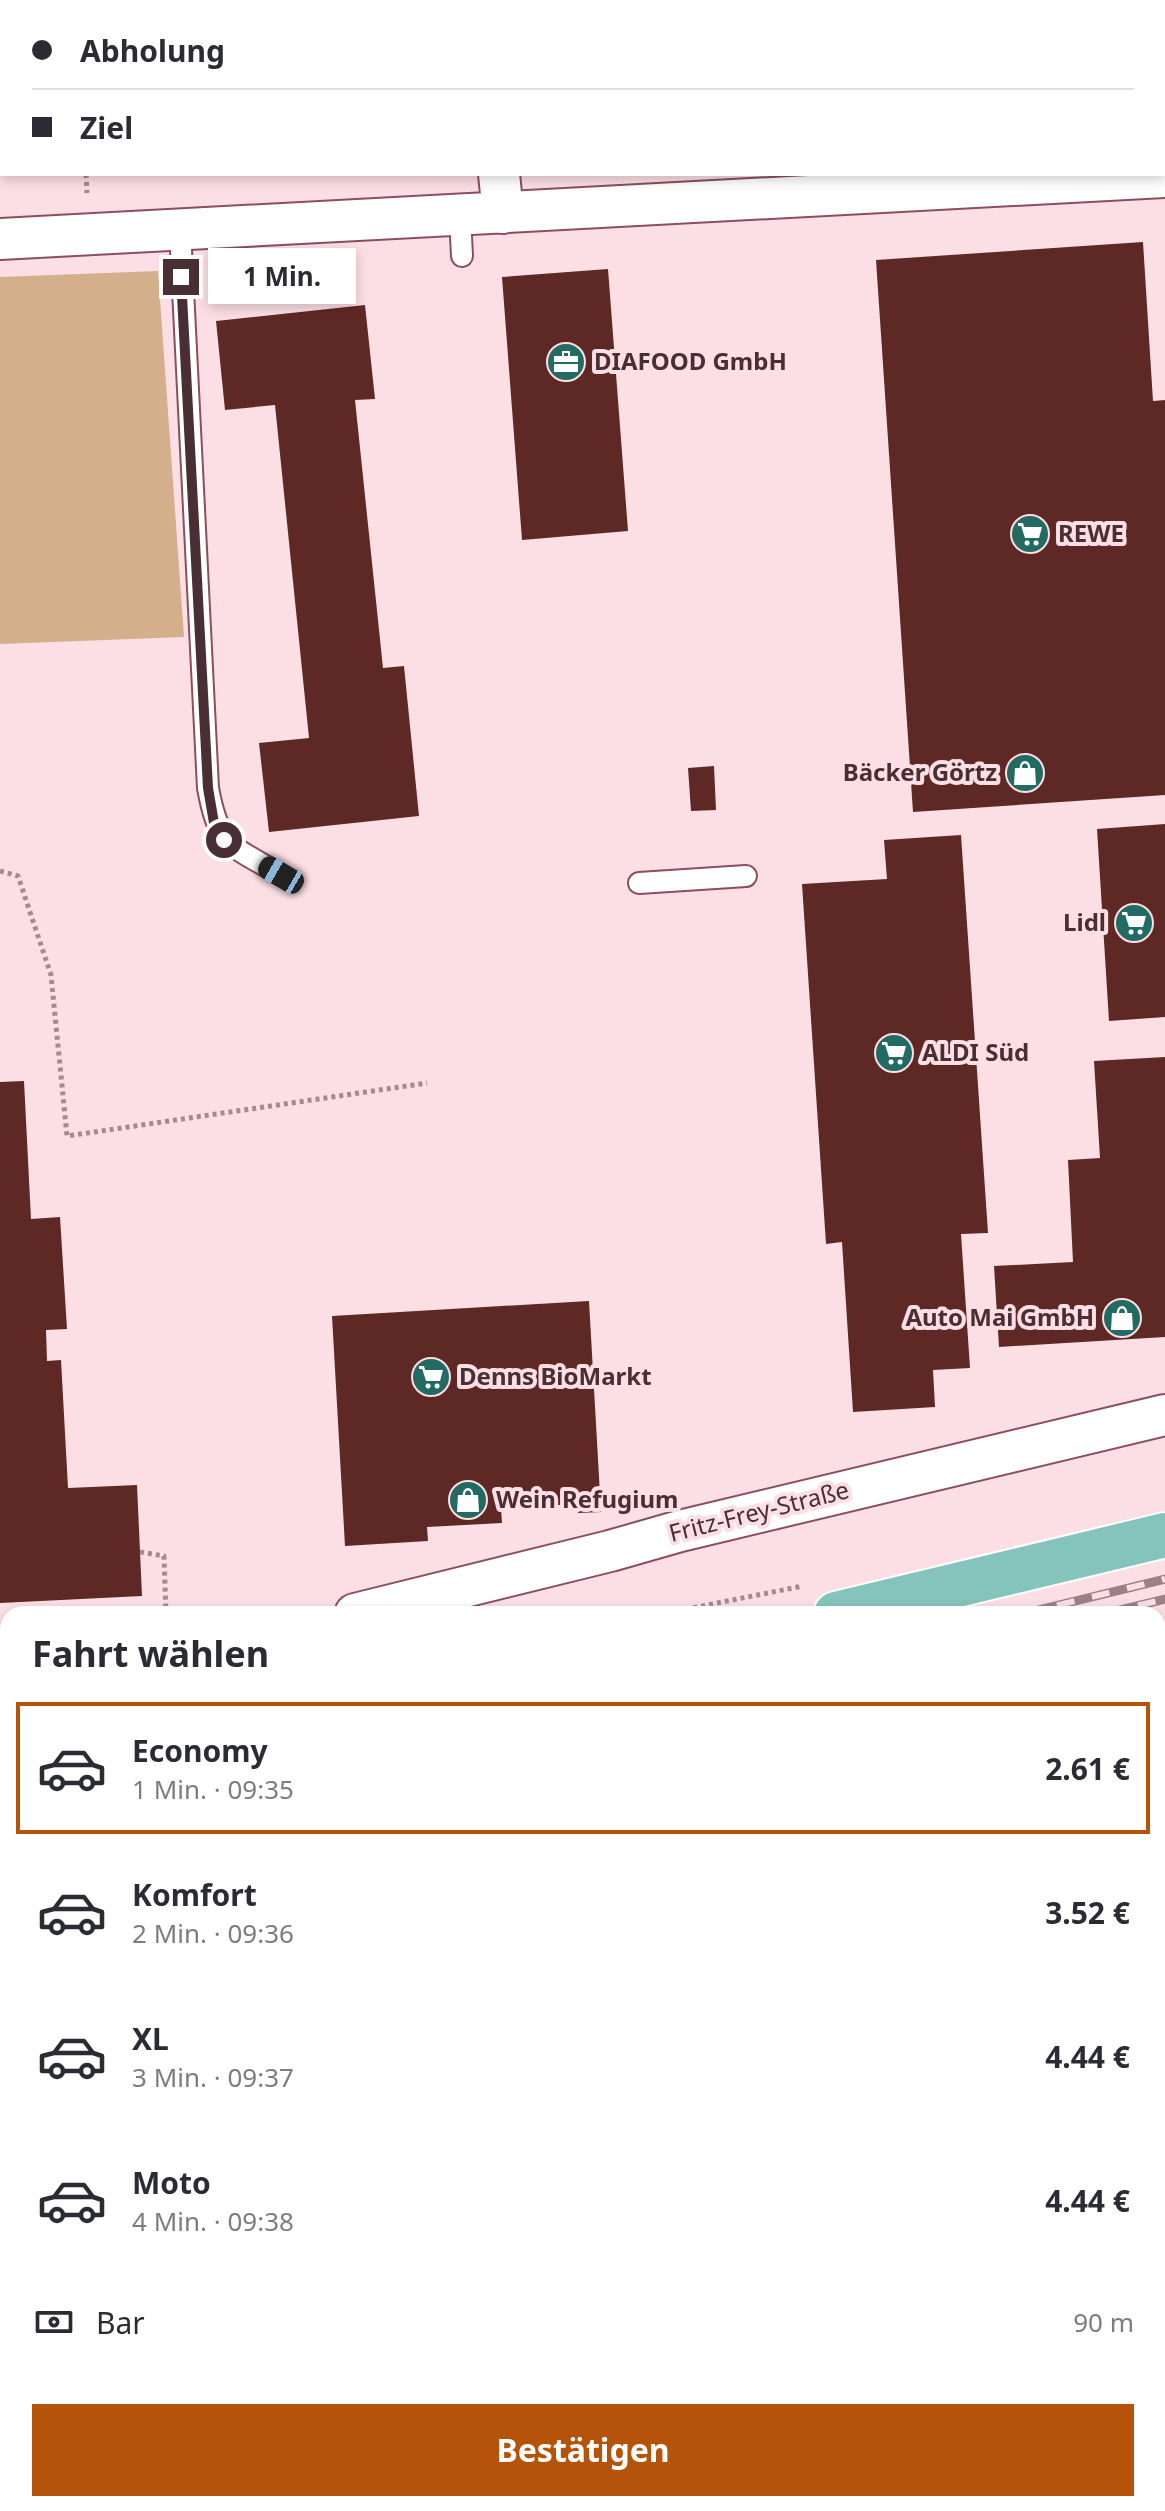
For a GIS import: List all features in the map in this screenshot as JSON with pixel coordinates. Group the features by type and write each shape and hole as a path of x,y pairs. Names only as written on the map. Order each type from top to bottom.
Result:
{"main road":[{"path":"869,1606 1165,1535"}],"street":[{"path":"499,176 503,213"},
{"path":"0,239 460,216 857,183 1165,177"},
{"name":"Fritz-Frey-Straße","path":"387,1606 696,1527 1165,1415"}],"lane":[{"path":"460,216 462,256"},
{"path":"180,230 208,788 214,823 224,840 281,875"},
{"path":"639,883 746,876"}],"path":[{"path":"0,871 18,876 51,975 67,1136 427,1083"},
{"path":"140,1552 164,1556 166,1606"}],"shaded area":[{"path":"158,271 184,637 0,644 0,277"}],"building":[{"name":"REWE","path":"1143,242 1153,401 1165,400 1165,795 913,812 876,260"},
{"path":"608,269 628,531 522,540 502,277"},
{"path":"365,305 375,399 355,400 383,668 404,666 419,816 269,832 259,743 309,738 275,405 225,410 216,321"},
{"path":"714,766 716,810 691,811 688,768"},
{"name":"Lidl","path":"1165,824 1165,1017 1109,1021 1097,829"},
{"name":"ALDI Süd","path":"961,835 988,1233 961,1234 970,1368 933,1370 935,1407 853,1412 842,1242 826,1244 802,884 887,879 884,840"},
{"path":"1165,1057 1165,1337 999,1347 994,1266 1073,1262 1068,1160 1100,1158 1094,1061"},
{"path":"24,1081 31,1219 60,1217 67,1329 46,1330 47,1361 61,1360 68,1488 137,1485 142,1596 0,1603 0,1082"},
{"path":"589,1301 601,1512 578,1513 578,1504 501,1508 502,1523 427,1527 428,1541 345,1546 332,1316"}],"railway":[{"path":"1055,1606 1165,1579"},
{"path":"1136,1606 1165,1599"}],"place":[{"name":"DIAFOOD GmbH","path":"566,362"},
{"name":"REWE","path":"1030,534"},
{"name":"Bäcker Görtz","path":"1025,773"},
{"name":"Lidl","path":"1134,923"},
{"name":"ALDI Süd","path":"894,1053"},
{"name":"Auto Mai GmbH","path":"1122,1318"},
{"name":"Denns BioMarkt","path":"431,1377"},
{"name":"Wein Refugium","path":"468,1500"}],"route":[{"path":"181,277 208,788 214,823 224,840"}]}
